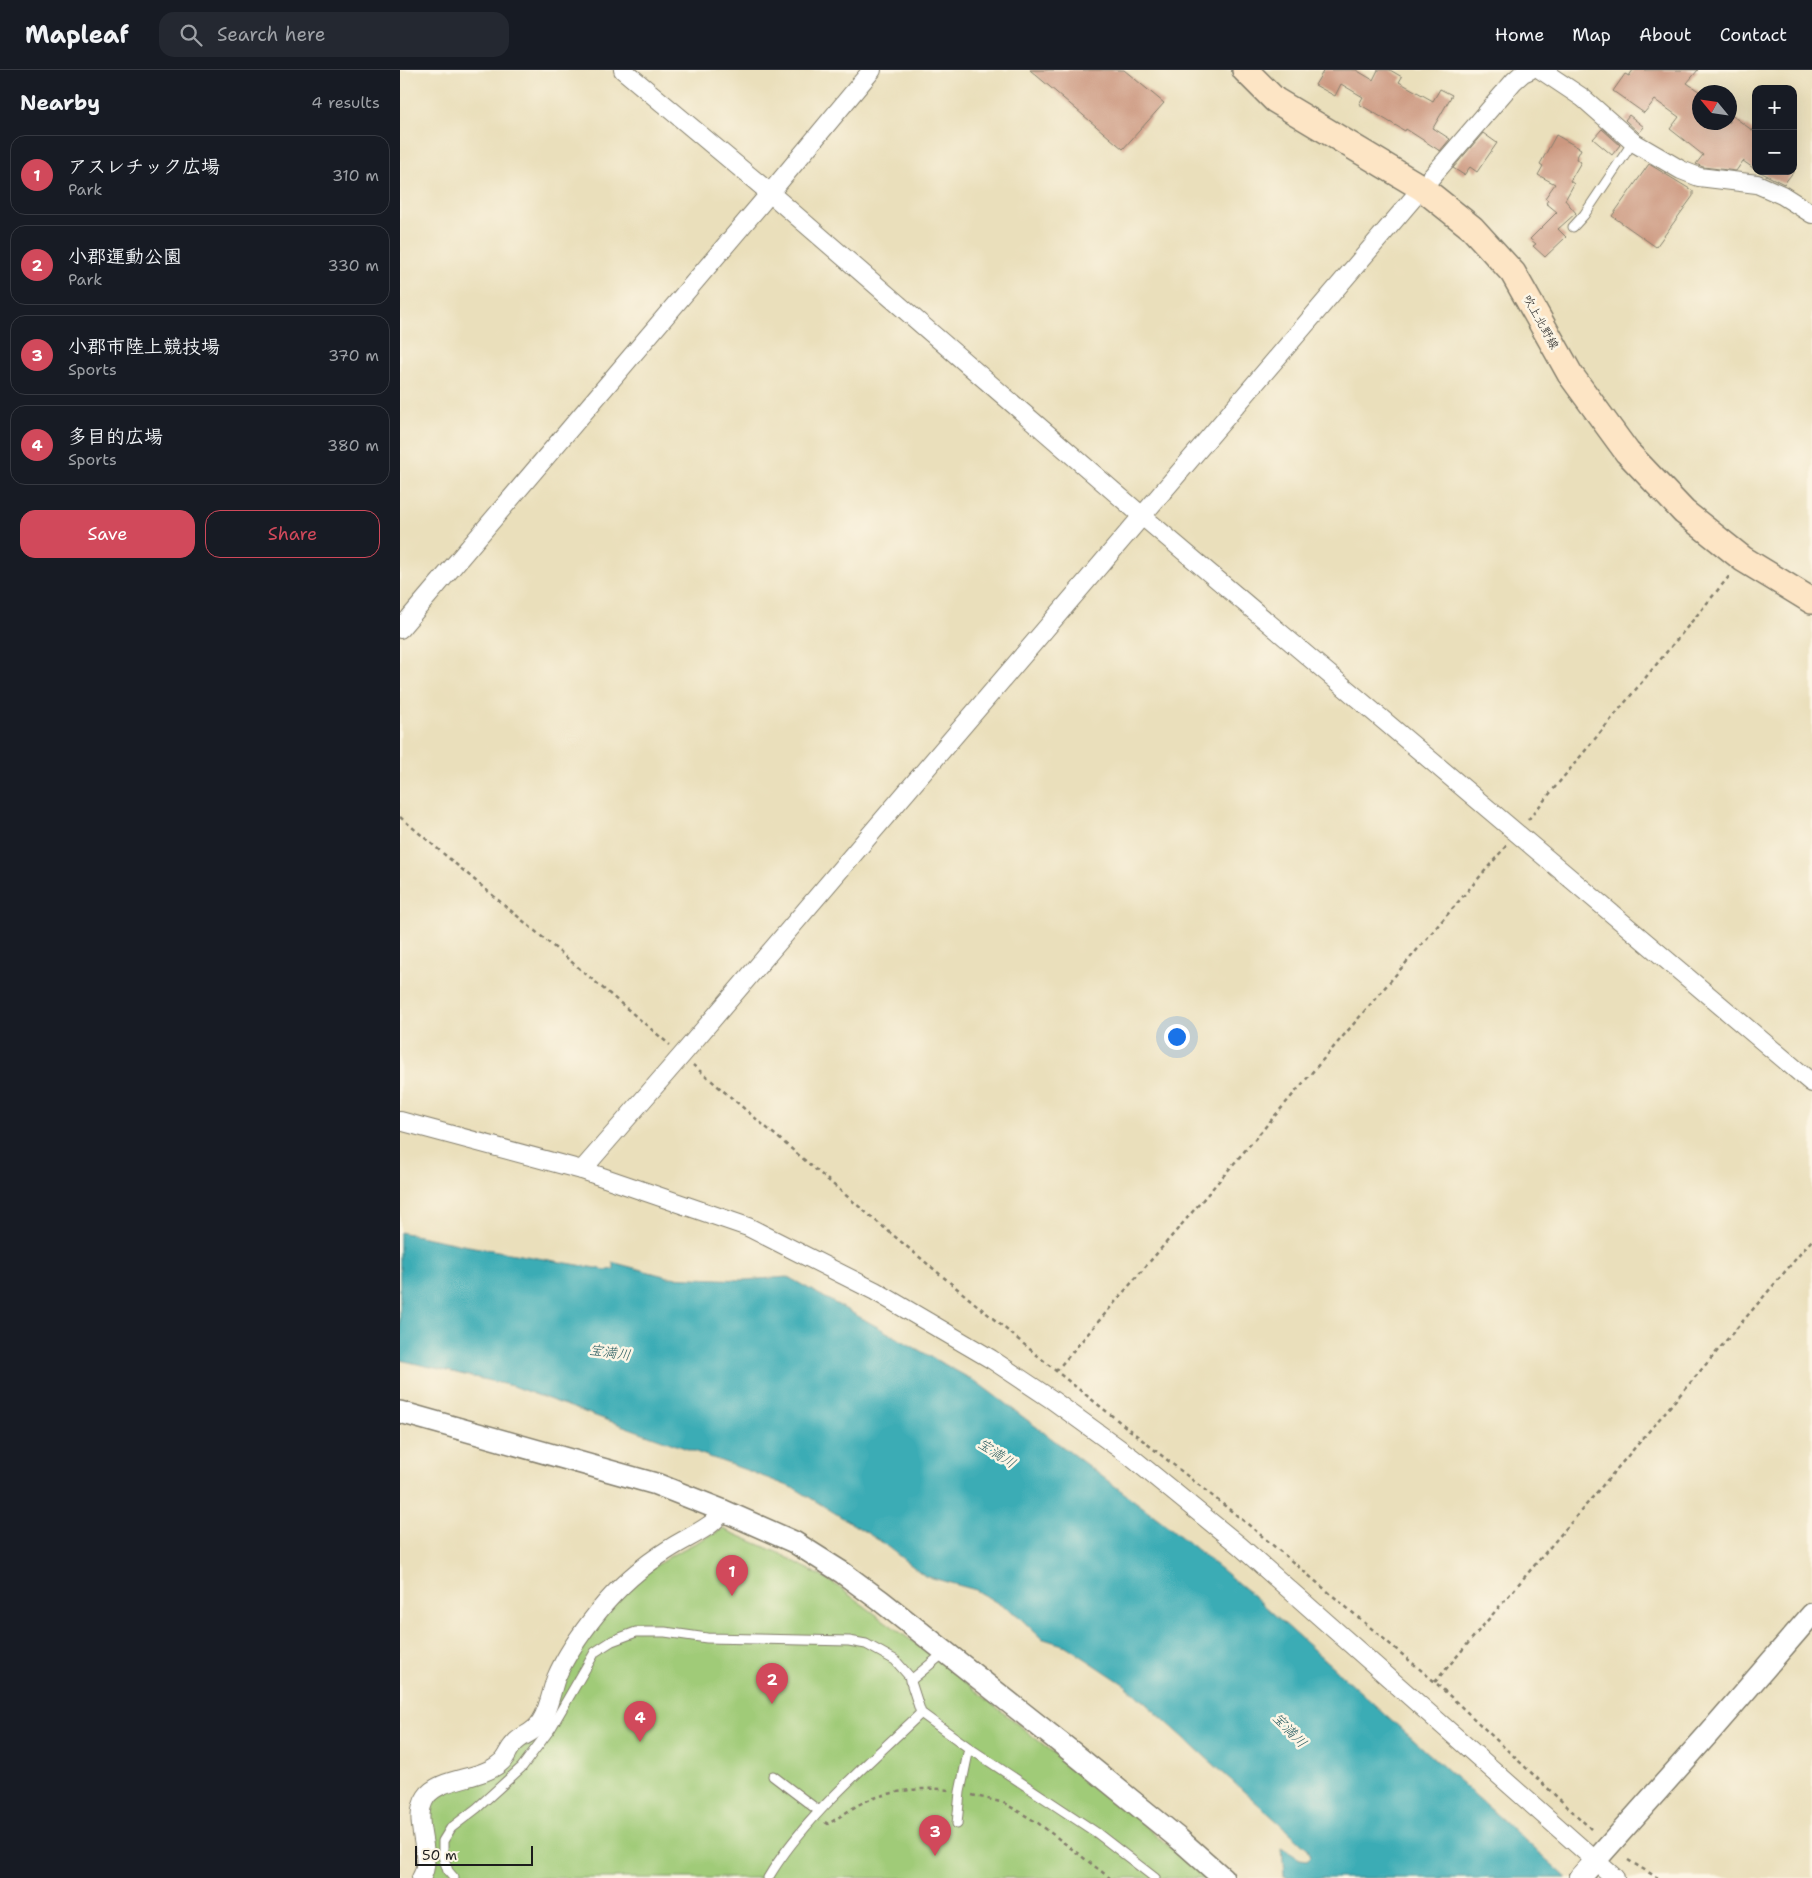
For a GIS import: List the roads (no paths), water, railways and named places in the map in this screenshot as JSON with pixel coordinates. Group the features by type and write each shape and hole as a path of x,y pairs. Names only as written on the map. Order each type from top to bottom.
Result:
{"main road":[{"name":"吹上北野線","path":"1245,70 1256,83 1281,105 1422,188 1472,228 1513,273 1570,374 1627,452 1684,512 1743,559 1812,601"}],"street":[{"path":"623,70 770,193 1141,515 1812,1083"},
{"path":"400,629 872,70"},
{"path":"1541,70 1583,98 1633,142 1680,170 1699,177 1757,184 1782,195 1812,214"},
{"path":"582,1170 1141,515 1524,71"},
{"path":"400,1121 582,1170 748,1227 875,1291 991,1359 1051,1399 1131,1457 1240,1546 1589,1868 1615,1878"},
{"path":"400,1412 656,1484 794,1542 858,1584 945,1652 1087,1764 1223,1878"},
{"path":"421,1878 424,1873 425,1858 420,1814 426,1796 431,1790 471,1777 501,1763 513,1743 532,1732 542,1720 556,1679 566,1658 599,1611 639,1570 668,1549 710,1526 724,1511"},
{"path":"1589,1868 1812,1614"}],"lane":[{"path":"1573,226 1584,215 1599,194 1633,142"},
{"path":"454,1878 448,1870 443,1856 443,1841 451,1828 477,1808 522,1767 551,1728 596,1652 612,1641 636,1632 665,1632 707,1638 849,1641 866,1644 895,1660 909,1676 921,1713 969,1748 1097,1833 1155,1878"},
{"path":"910,1681 945,1652"},
{"path":"768,1878 774,1867 819,1811 921,1713"},
{"path":"957,1824 960,1792 969,1748"},
{"path":"773,1776 819,1811"}],"water":[{"name":"宝満川","path":"400,1232 607,1270 614,1269 612,1262 668,1277 744,1280 788,1277 978,1383 1164,1523 1255,1597 1567,1878 1288,1878 1284,1876 1282,1848 1300,1859 1308,1860 1311,1856 1307,1848 1125,1685 1066,1646 1041,1638 1017,1615 976,1590 925,1576 880,1541 796,1489 512,1386 400,1360"}],"place":[{"name":"アスレチック広場","path":"732,1596"},
{"name":"小郡運動公園","path":"772,1704"},
{"name":"多目的広場","path":"640,1742"},
{"name":"小郡市陸上競技場","path":"935,1856"}]}
